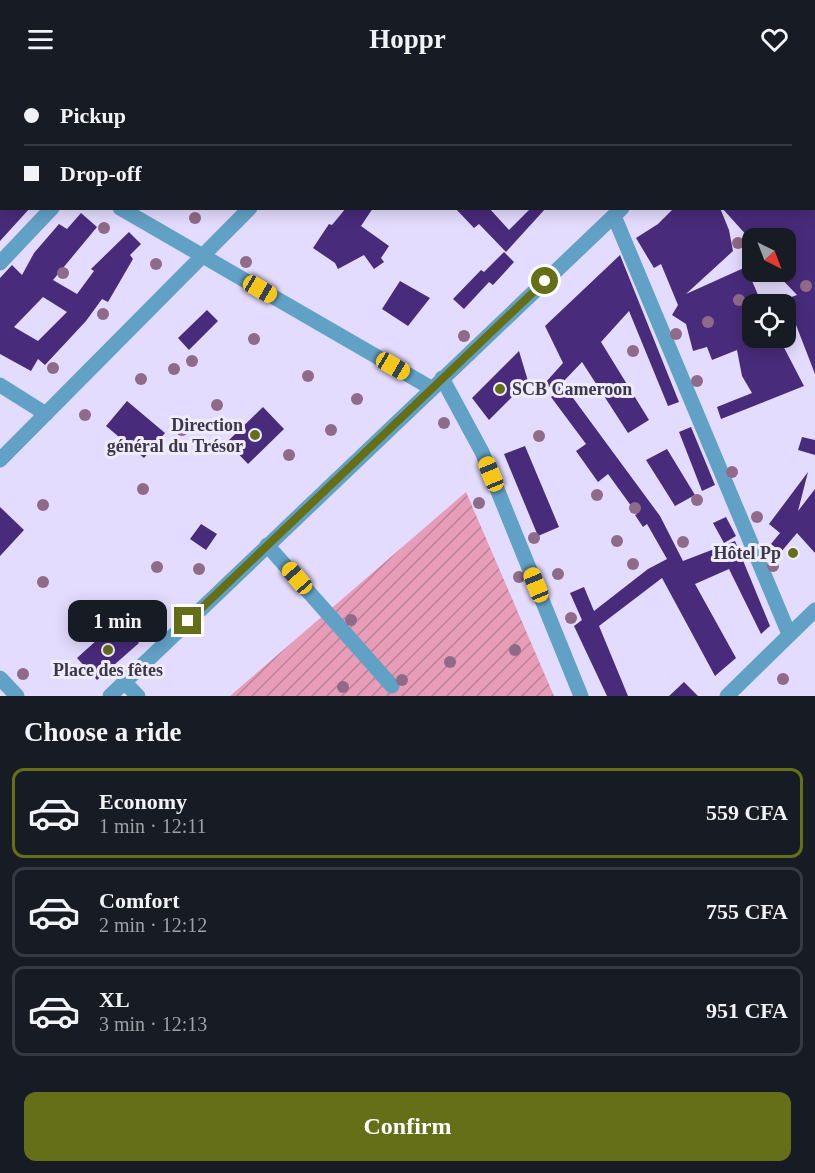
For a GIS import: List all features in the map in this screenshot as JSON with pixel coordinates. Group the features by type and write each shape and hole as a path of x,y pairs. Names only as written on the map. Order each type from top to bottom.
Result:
{"street":[{"path":"0,263 50,210"},
{"path":"123,210 202,256 437,383 482,452 581,696"},
{"path":"0,460 248,210"},
{"path":"110,696 618,212 789,634"},
{"path":"0,385 46,414"},
{"path":"267,545 392,686"},
{"path":"727,696 815,610"},
{"path":"0,678 17,696"},
{"path":"124,682 138,696"}],"shaded area":[{"path":"466,492 554,696 230,696"}],"building":[{"path":"0,210 28,210 0,241"},
{"path":"344,210 372,210 361,226 389,246 381,258 384,262 374,269 364,255 338,269 335,263 313,248 329,224 332,225"},
{"path":"457,210 491,210 509,230 529,210 544,210 506,252 479,224 474,228"},
{"path":"672,210 721,210 729,230 733,251 686,294 742,269 742,282 752,282 758,294 742,294 742,348 784,348 804,386 721,419 717,407 752,393 742,376 737,350 712,360 707,347 693,351 686,324 672,315 678,305 661,264 654,268 636,238 658,224"},
{"path":"724,210 815,210 815,374 796,325 797,295 785,282 796,282 796,228 742,228 742,230"},
{"path":"81,213 97,227 53,280 77,294 94,271 91,269 129,232 141,244 130,255 133,259 108,302 102,299 86,321 45,365 38,359 31,371 0,354 0,278 12,265 22,275 34,253 59,224 67,229","holes":["43,297 67,312 38,341 14,327"]},
{"path":"504,252 514,262 493,285 489,282 464,309 453,299 481,270 484,272"},
{"path":"620,255 679,402 668,406 629,311 601,342 649,420 628,433 582,362 562,383 660,516 683,561 735,541 770,626 761,634 729,569 695,584 736,658 715,676 662,578 599,626 628,696 607,696 574,626 582,620 570,593 584,587 594,611 648,569 667,559 647,524 643,527 635,515 637,514 608,474 598,482 576,451 586,444 551,397 556,393 545,383 563,363 545,326"},
{"path":"400,281 430,298 408,326 382,309"},
{"path":"207,310 218,321 189,350 178,338"},
{"name":"SCB Cameroon","path":"519,351 528,381 489,420 472,398"},
{"path":"127,401 165,433 144,458 106,426"},
{"name":"Direction général du Trésor","path":"263,407 284,429 248,464 227,442"},
{"path":"691,427 715,485 702,491 679,432"},
{"path":"802,437 815,440 815,455 798,450"},
{"path":"525,446 559,527 538,536 504,454"},
{"path":"667,449 695,495 675,506 646,460"},
{"path":"808,472 798,511 815,489 815,553 797,533 781,552 771,544 780,533 769,524"},
{"path":"0,507 24,530 0,556"},
{"path":"726,517 736,536 724,543 713,523"},
{"path":"201,524 217,534 206,550 190,539"},
{"name":"Place des fêtes","path":"119,620 139,643 97,680 77,658"},
{"path":"684,682 698,696 669,696"}],"place":[{"name":"SCB Cameroon","path":"500,389"},
{"name":"Direction général du Trésor","path":"255,435"},
{"name":"Hôtel Pp","path":"793,553"},
{"name":"Place des fêtes","path":"108,650"}],"route":[{"path":"188,621 545,281"}]}
